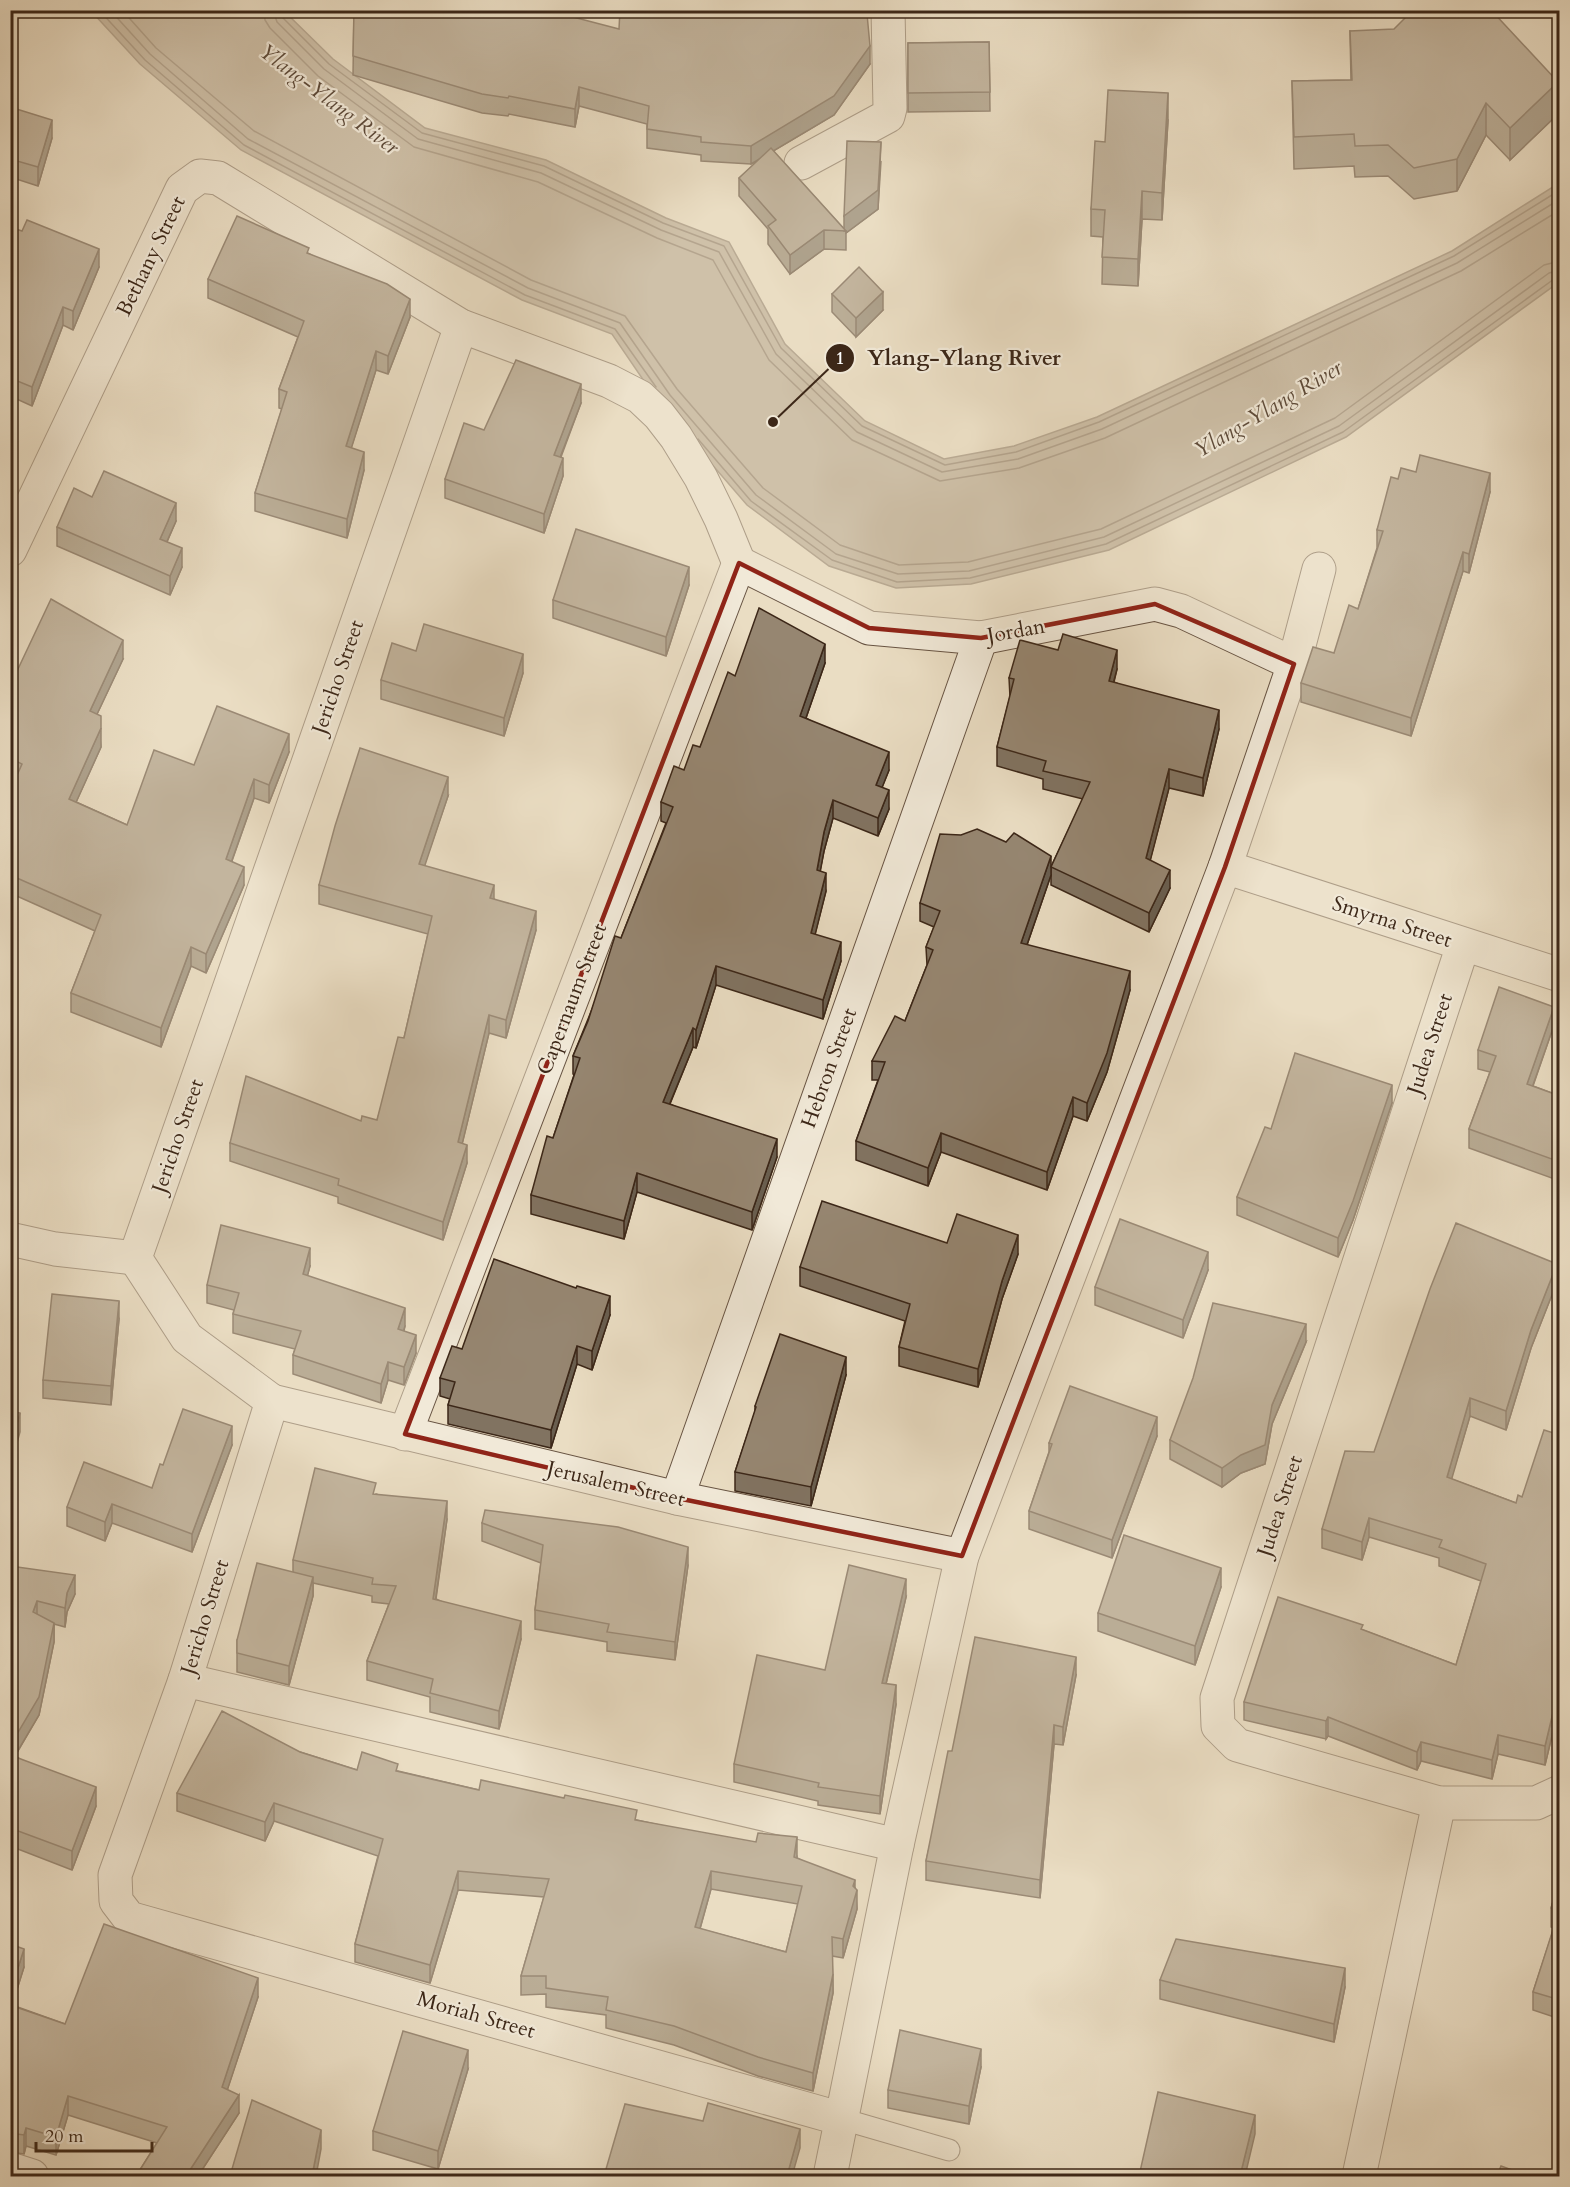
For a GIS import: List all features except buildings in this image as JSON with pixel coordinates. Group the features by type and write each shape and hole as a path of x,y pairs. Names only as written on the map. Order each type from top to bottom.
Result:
{"street":[{"path":"801,162 888,116 890,108 888,10"},
{"name":"Bethany Street","path":"10,550 183,189 200,176 218,178 461,326 609,381 640,397 659,415 691,462 721,519 739,563"},
{"name":"Jericho Street","path":"135,1258 461,326"},
{"name":"Jordan","path":"739,563 869,628 981,638 1155,604 1180,611 1294,664"},
{"name":"Capernaum Street","path":"405,1434 739,563"},
{"path":"830,2176 897,1845 962,1556 1225,867 1294,664 1319,569"},
{"name":"Hebron Street","path":"677,1498 981,638"},
{"name":"Smyrna Street","path":"1225,867 1560,975"},
{"name":"Judea Street","path":"1463,945 1217,1698 1218,1726 1237,1745 1439,1803 1536,1803 1560,1792"},
{"path":"10,1239 55,1249 135,1258 187,1338 272,1401"},
{"name":"Jericho Street","path":"116,1901 115,1875 185,1680 272,1401"},
{"name":"Jerusalem Street","path":"272,1401 677,1498 962,1556"},
{"path":"185,1680 897,1845"},
{"path":"1359,2176 1439,1803"},
{"name":"Moriah Street","path":"116,1901 129,1917 842,2119"},
{"path":"10,2169 32,2176"}],"lane":[{"path":"842,2119 948,2150"}],"highlighted area":[{"path":"739,563 869,628 981,638 1155,604 1294,664 1225,867 962,1556 677,1498 405,1434"}],"water":[{"path":"91,11 284,11 333,59 425,128 546,160 666,218 729,242 785,344 865,421 944,459 1014,446 1097,417 1452,251 1559,183 1559,282 1346,437 1109,550 971,584 896,588 829,566 747,505 659,403 612,334 522,300 241,150 140,64"}],"place":[{"name":"Ylang-Ylang River","path":"773,422"}]}
